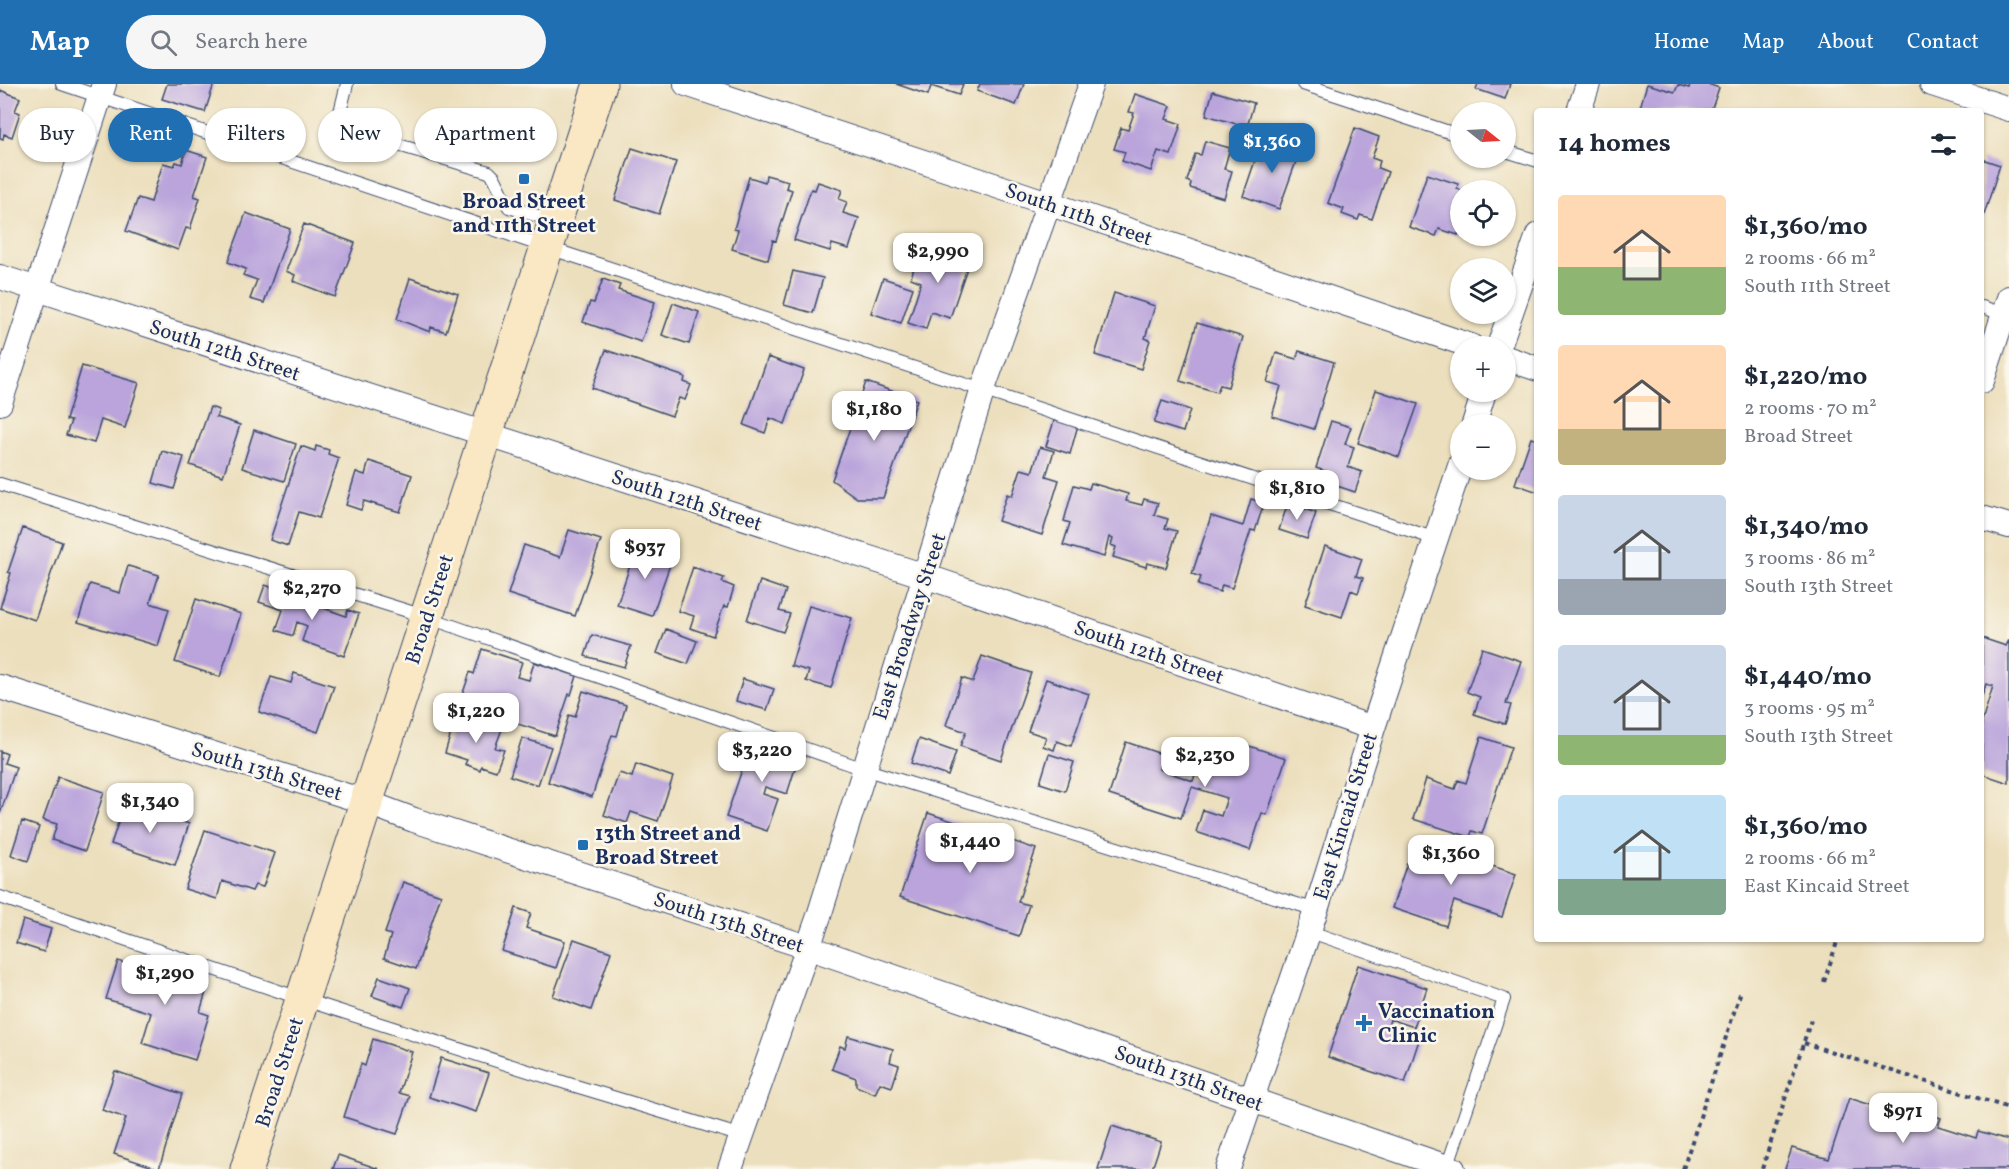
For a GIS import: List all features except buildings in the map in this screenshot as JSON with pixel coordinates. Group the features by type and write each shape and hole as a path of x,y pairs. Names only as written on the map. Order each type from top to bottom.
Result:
{"street":[{"name":"Broad Street","path":"248,1169 600,84"},
{"name":"South 11th Street","path":"686,84 1450,339"},
{"name":"East Broadway Street","path":"730,1169 819,916 983,389 1091,84"},
{"path":"1580,108 1588,84"},
{"path":"1932,84 2009,109"},
{"path":"0,403 102,90"},
{"path":"1503,336 1534,246"},
{"name":"South 12th Street","path":"0,277 925,576 1373,728"},
{"path":"1984,373 2001,309"},
{"path":"1516,361 1534,368"},
{"name":"East Kincaid Street","path":"1228,1169 1312,921 1456,480"},
{"path":"1984,519 2009,526"},
{"name":"South 13th Street","path":"0,687 366,802 414,820 807,947 1450,1168"}],"lane":[{"path":"62,84 102,90 550,234 983,389 1437,538"},
{"path":"346,84 339,117 341,126 489,172 494,177 508,207 550,234"},
{"path":"1303,84 1450,132"},
{"path":"1516,154 1534,160"},
{"path":"0,484 427,617 1312,921 1504,999 1450,1168"},
{"path":"0,897 302,999 568,1084 742,1136"}],"path":[{"path":"1824,982 1837,942"},
{"path":"1683,1169 1741,991"},
{"path":"1762,1169 1811,1020"},
{"path":"1804,1043 2009,1108"}],"place":[{"name":"Broad Street and 11th Street","path":"524,179"},
{"name":"13th Street and Broad Street","path":"583,845"},
{"name":"Vaccination Clinic","path":"1364,1023"}]}
